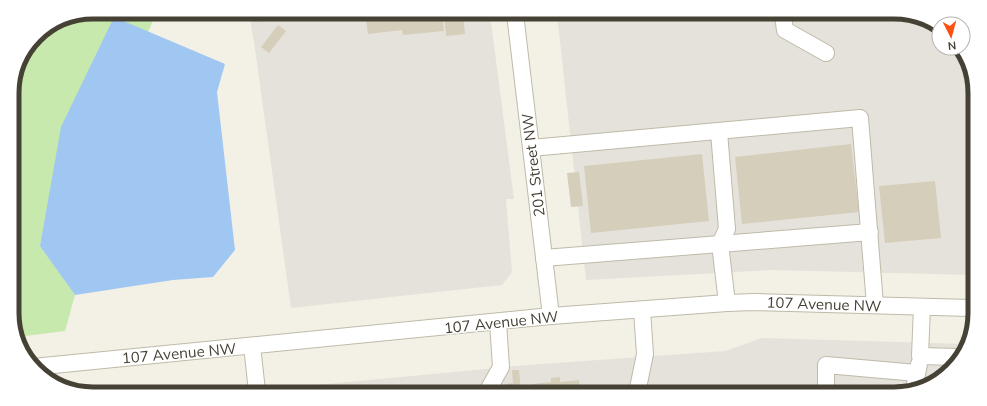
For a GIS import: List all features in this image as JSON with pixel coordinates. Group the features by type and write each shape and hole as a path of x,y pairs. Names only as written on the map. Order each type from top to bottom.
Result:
{"street":[{"name":"201 Street NW","path":"517,19 551,316"},
{"path":"783,19 785,30 826,53"},
{"path":"531,148 860,118 875,305"},
{"path":"719,132 727,229 720,244 727,303"},
{"path":"544,258 870,232"},
{"name":"107 Avenue NW","path":"41,366 551,316 727,303 754,302 968,308"},
{"path":"826,387 826,364 915,381 920,356 922,307"},
{"path":"638,387 645,354 642,310"},
{"path":"490,387 501,368 498,322"},
{"path":"252,346 257,387"},
{"path":"920,356 954,357"}],"shaded area":[{"path":"250,19 491,19 514,199 506,199 512,272 502,285 291,308"},
{"path":"558,19 894,19 918,23 931,29 931,56 958,56 965,74 968,93 968,275 772,270 586,280"},
{"path":"762,338 961,344 953,358 935,375 909,386 899,387 293,387 528,365 725,351"}],"green space":[{"path":"113,19 40,245 75,295 65,331 23,336 20,328 20,78 31,52 37,44 52,31 78,20"},
{"path":"119,19 154,19 148,32"}],"water":[{"path":"113,19 119,19 225,64 217,92 235,250 213,277 173,280 75,295 40,246 61,127"}],"building":[{"path":"255,19 283,19 255,22"},
{"path":"366,19 443,19 444,31 403,35 402,30 368,34"},
{"path":"444,19 464,19 465,34 446,36"},
{"path":"278,25 286,31 269,53 261,47"},
{"path":"851,144 859,212 742,224 735,157"},
{"path":"702,154 709,221 591,233 584,166"},
{"path":"579,172 583,206 571,207 567,173"},
{"path":"935,181 941,238 885,243 879,186"},
{"path":"512,370 519,370 521,387 506,387 506,384 513,383"},
{"path":"560,377 560,382 579,380 580,387 533,387 533,384 551,382 551,378"}]}
